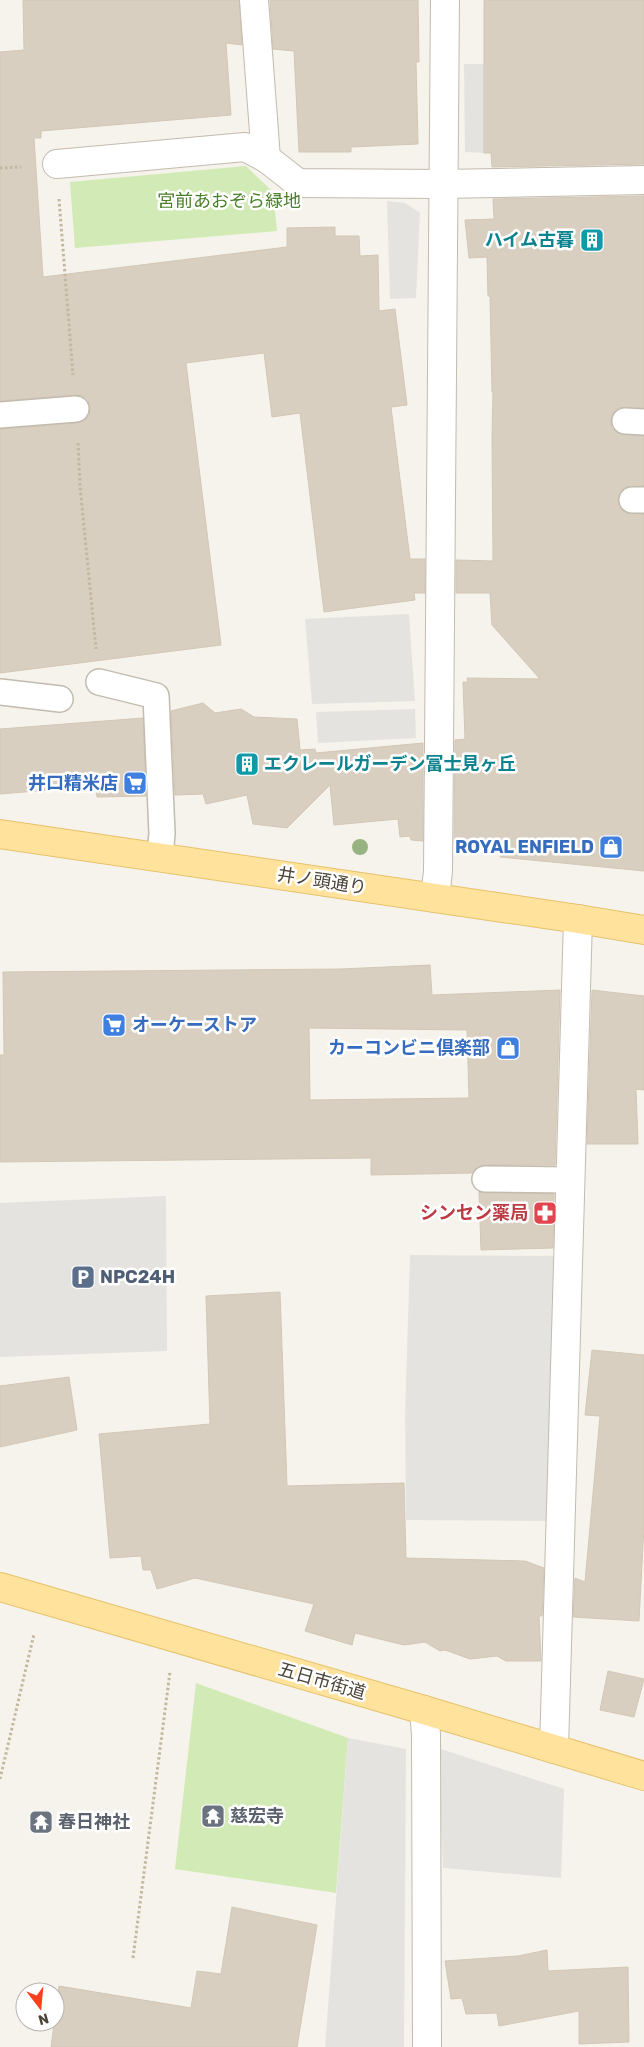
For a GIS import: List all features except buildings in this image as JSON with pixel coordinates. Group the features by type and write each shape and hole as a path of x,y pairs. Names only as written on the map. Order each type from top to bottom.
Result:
{"main road":[{"name":"井ノ頭通り","path":"0,834 644,930"},
{"name":"五日市街道","path":"0,1587 644,1776"}],"street":[{"path":"254,0 266,158"},
{"path":"435,898 438,861 445,0"},
{"path":"57,164 245,146 266,158 298,183 443,184 644,180"},
{"path":"554,1749 578,919"},
{"path":"424,1710 426,1745 427,2047"}],"lane":[{"path":"0,416 76,409"},
{"path":"99,682 156,696 162,832 160,857"},
{"path":"0,692 60,699"},
{"path":"485,1179 569,1180"}],"path":[{"path":"0,1779 36,1628"},
{"path":"133,1958 171,1666"}],"green space":[{"name":"宮前あおぞら緑地","path":"246,166 273,192 277,231 75,248 70,182"},
{"path":"196,1683 348,1738 336,1893 175,1869"}],"shaded area":[{"path":"464,64 484,64 484,153 465,152"},
{"path":"387,201 405,203 420,213 416,298 390,299"},
{"path":"409,614 415,701 312,704 305,619"},
{"path":"415,709 416,738 318,743 316,712"},
{"name":"NPC24H","path":"166,1196 167,1351 0,1357 0,1203"},
{"path":"410,1255 558,1256 549,1521 406,1520 405,1415"},
{"path":"348,1738 406,1749 404,2047 325,2047"},
{"path":"438,1748 564,1789 561,1878 443,1868"}],"place":[{"name":"ハイム古暮","path":"592,240"},
{"name":"エクレールガーデン富士見ヶ丘","path":"247,764"},
{"name":"井口精米店","path":"135,783"},
{"name":"ROYAL ENFIELD","path":"611,847"},
{"name":"オーケーストア","path":"114,1025"},
{"name":"カーコンビニ倶楽部","path":"508,1048"},
{"name":"シンセン薬局","path":"545,1213"},
{"name":"NPC24H","path":"83,1277"},
{"name":"慈宏寺","path":"213,1816"},
{"name":"春日神社","path":"41,1822"}]}
